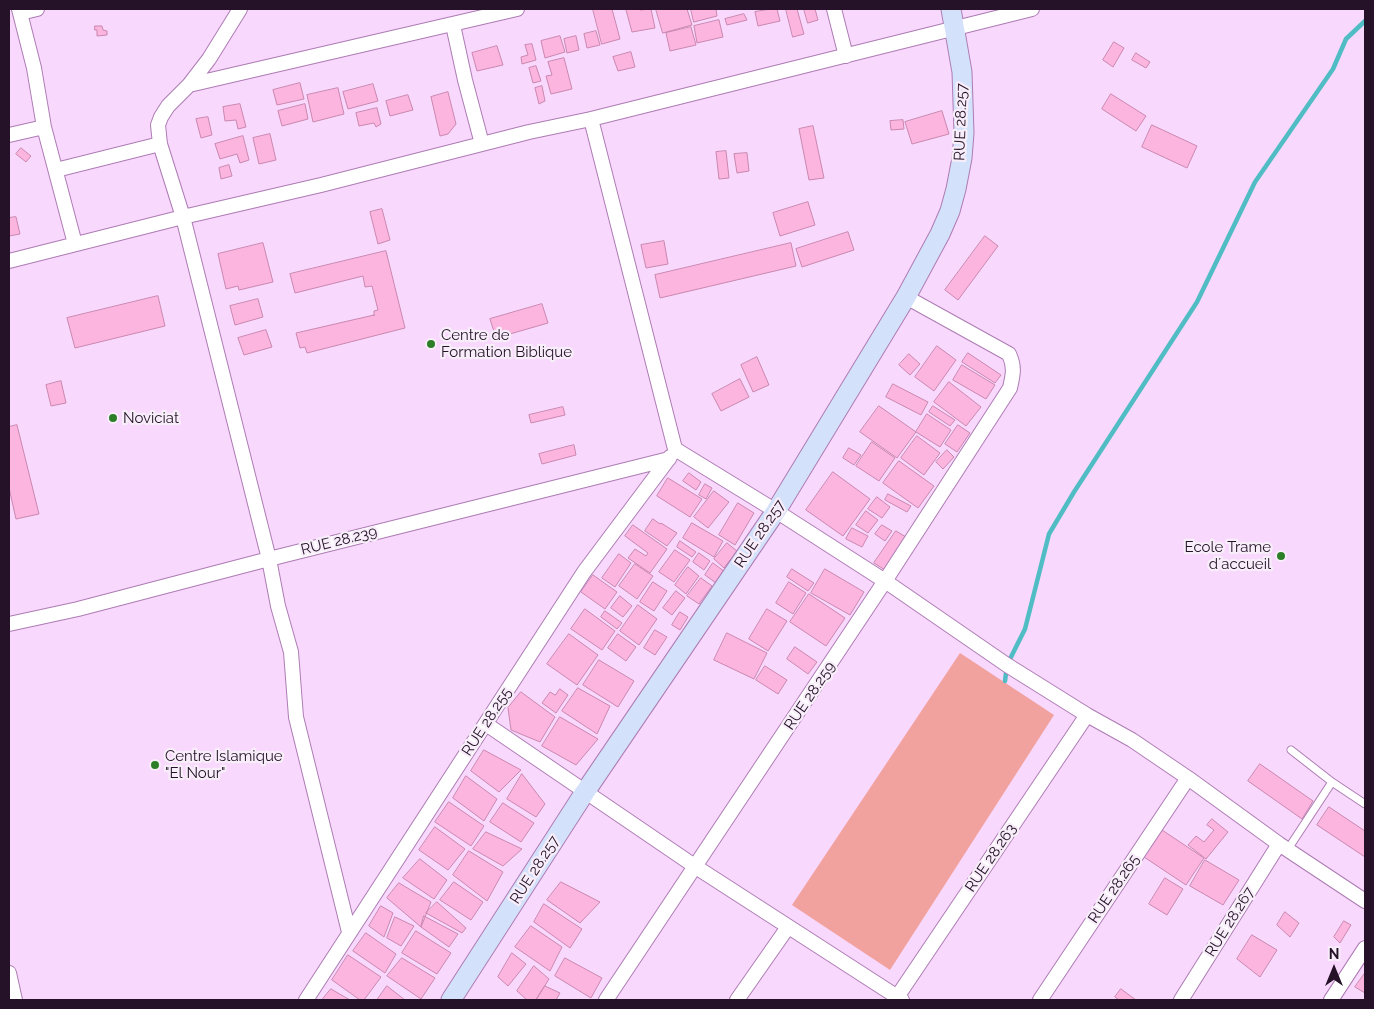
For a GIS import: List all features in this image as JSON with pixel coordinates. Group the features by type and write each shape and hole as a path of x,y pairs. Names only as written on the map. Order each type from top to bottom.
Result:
{"street":[{"path":"37,9 20,11 34,68 44,127 75,244"},
{"path":"240,9 209,59 189,85 168,106 158,126 160,144 183,217 269,559 278,606 291,652 296,718 349,932"},
{"path":"189,85 517,9"},
{"path":"834,9 846,56"},
{"name":"RUE 28.257","path":"451,1000 585,792 776,511 906,297 940,234 950,211 962,158 964,132 962,72 956,28 951,9"},
{"path":"9,261 1032,9"},
{"path":"453,24 482,144"},
{"path":"591,119 672,454 776,511 885,581 1007,664 1087,715 1132,740 1365,900"},
{"path":"9,135 44,127"},
{"path":"56,170 160,144"},
{"name":"RUE 28.259","path":"606,1000 885,581 1010,388 1013,363 1009,354 906,297"},
{"name":"RUE 28.239","path":"9,624 78,609 672,454"},
{"name":"RUE 28.255","path":"306,1000 584,572 672,454"},
{"name":"RUE 28.263","path":"898,999 1087,715"},
{"path":"486,724 696,867 898,999"},
{"name":"RUE 28.265","path":"1040,1000 1188,778"},
{"name":"RUE 28.267","path":"1181,1000 1284,846"},
{"path":"737,1000 788,927"},
{"path":"1331,1000 1365,948"},
{"path":"9,973 16,1000"}],"lane":[{"path":"1291,750 1332,782 1365,804"},
{"path":"1284,846 1332,782"}],"shaded area":[{"path":"960,653 1054,715 890,970 792,905"}],"building":[{"path":"593,9 612,9 620,39 602,44"},
{"path":"651,9 655,28 632,32 626,10"},
{"path":"656,9 687,9 692,25 663,33"},
{"path":"691,9 716,9 717,16 694,22"},
{"path":"777,9 780,21 758,26 755,12"},
{"path":"786,9 797,9 804,34 793,37"},
{"path":"804,9 815,9 818,20 808,23"},
{"path":"744,14 747,20 727,25 725,19"},
{"path":"719,20 723,37 697,43 694,26"},
{"path":"95,26 102,26 103,30 107,31 107,35 97,36"},
{"path":"691,27 696,45 670,51 666,33"},
{"path":"596,31 600,45 587,48 584,34"},
{"path":"560,36 565,52 545,58 541,41"},
{"path":"576,36 579,50 567,53 564,39"},
{"path":"1114,42 1124,48 1113,67 1103,60"},
{"path":"532,44 536,60 522,64 521,57 528,55 525,45"},
{"path":"497,46 503,65 477,71 472,53"},
{"path":"631,52 635,67 618,71 613,57"},
{"path":"1136,53 1150,62 1146,68 1132,60"},
{"path":"564,58 572,89 551,94 546,76 552,75 548,62"},
{"path":"536,66 541,81 533,83 529,68"},
{"path":"300,83 304,99 277,105 273,90"},
{"path":"373,84 378,101 348,109 343,92"},
{"path":"542,86 545,101 539,104 535,88"},
{"path":"338,88 344,114 313,122 307,95"},
{"path":"448,92 456,124 448,134 440,136 431,97"},
{"path":"1111,94 1146,116 1136,131 1102,109"},
{"path":"408,95 413,110 390,116 386,101"},
{"path":"240,104 246,127 238,129 236,120 225,121 223,107"},
{"path":"305,104 308,119 282,126 278,111"},
{"path":"377,108 381,124 376,127 374,123 359,126 356,113"},
{"path":"942,111 949,134 912,144 905,122"},
{"path":"208,117 212,135 201,138 196,119"},
{"path":"903,120 904,129 891,130 890,121"},
{"path":"1152,125 1197,146 1187,168 1142,147"},
{"path":"813,126 824,178 809,180 799,129"},
{"path":"270,134 276,160 259,164 253,138"},
{"path":"243,136 249,160 240,163 237,154 220,159 215,144"},
{"path":"21,148 31,156 26,162 16,154"},
{"path":"726,151 729,178 719,179 716,152"},
{"path":"747,153 749,171 737,173 734,154"},
{"path":"229,165 232,176 221,179 219,168"},
{"path":"808,202 815,225 780,236 773,213"},
{"path":"382,209 390,240 378,244 370,212"},
{"path":"16,217 20,234 9,236 9,218"},
{"path":"848,232 854,250 802,267 796,249"},
{"path":"985,236 998,246 958,300 945,290"},
{"path":"664,241 668,264 646,268 641,245"},
{"path":"263,243 273,282 239,290 238,286 226,289 218,254"},
{"path":"791,243 796,266 660,298 655,275"},
{"path":"386,251 405,328 307,353 305,347 300,348 296,333 374,315 374,311 378,310 372,286 365,287 363,276 295,293 290,274"},
{"path":"158,296 165,326 75,348 67,318"},
{"path":"258,299 263,317 235,325 230,306"},
{"path":"542,304 548,323 496,338 490,319"},
{"path":"266,330 272,347 244,355 238,338"},
{"path":"937,346 956,360 934,391 915,377"},
{"path":"968,353 1001,375 995,383 962,362"},
{"path":"909,354 920,364 910,375 899,365"},
{"path":"757,357 769,385 753,392 741,365"},
{"path":"962,365 995,385 986,399 953,380"},
{"path":"740,379 749,397 721,411 712,394"},
{"path":"61,381 66,403 51,406 46,385"},
{"path":"949,382 981,407 966,426 934,402"},
{"path":"893,384 928,402 921,415 886,397"},
{"path":"879,406 916,432 897,458 860,432"},
{"path":"933,406 955,420 950,426 929,412"},
{"path":"563,407 565,415 531,423 529,415"},
{"path":"927,414 951,430 940,447 916,432"},
{"path":"17,425 39,514 16,519 9,488 9,427"},
{"path":"958,425 970,433 957,452 945,444"},
{"path":"917,436 940,453 924,475 901,458"},
{"path":"872,442 895,458 879,481 856,466"},
{"path":"574,445 576,455 542,464 539,454"},
{"path":"849,448 861,455 854,465 843,458"},
{"path":"947,450 954,457 943,469 936,462"},
{"path":"899,461 934,486 918,508 883,483"},
{"path":"833,472 870,499 843,536 806,510"},
{"path":"689,473 701,482 696,490 683,481"},
{"path":"668,478 702,499 690,517 657,496"},
{"path":"705,484 712,488 706,499 699,495"},
{"path":"714,491 729,502 708,528 694,517"},
{"path":"888,494 911,506 907,512 885,500"},
{"path":"877,497 890,507 882,518 868,509"},
{"path":"738,503 754,513 735,545 719,535"},
{"path":"866,511 878,520 868,533 856,525"},
{"path":"653,519 677,533 667,546 645,531"},
{"path":"692,523 723,541 714,557 683,538"},
{"path":"633,525 667,549 650,573 628,558 635,549 646,556 648,553 625,536"},
{"path":"882,525 892,531 885,541 875,534"},
{"path":"852,528 868,536 862,547 846,539"},
{"path":"896,531 906,537 885,570 874,563"},
{"path":"680,541 696,552 692,557 677,547"},
{"path":"727,543 737,551 724,568 714,559"},
{"path":"675,550 690,560 674,582 659,572"},
{"path":"699,553 710,561 704,570 693,562"},
{"path":"619,554 631,563 615,587 602,578"},
{"path":"713,563 725,572 716,583 705,575"},
{"path":"635,564 653,576 637,599 619,586"},
{"path":"688,567 699,576 686,594 675,585"},
{"path":"792,569 814,583 808,591 787,577"},
{"path":"825,569 864,592 850,615 811,593"},
{"path":"593,575 617,592 605,609 581,592"},
{"path":"701,578 712,586 699,604 687,596"},
{"path":"653,582 667,591 654,611 640,602"},
{"path":"789,582 806,593 793,614 776,603"},
{"path":"676,591 685,598 672,615 663,608"},
{"path":"809,594 845,618 826,646 790,622"},
{"path":"620,596 632,606 623,617 611,608"},
{"path":"638,605 657,619 639,645 620,631"},
{"path":"585,609 615,631 602,650 571,629"},
{"path":"767,609 787,621 768,651 749,639"},
{"path":"605,611 622,623 617,629 601,617"},
{"path":"680,612 688,617 680,630 672,625"},
{"path":"655,630 667,637 655,655 644,648"},
{"path":"727,633 767,653 754,679 714,660"},
{"path":"569,634 598,655 577,685 547,664"},
{"path":"618,634 636,647 626,661 608,648"},
{"path":"795,647 817,662 808,674 787,659"},
{"path":"599,660 634,681 618,707 583,685"},
{"path":"765,666 787,680 778,694 756,680"},
{"path":"578,688 610,706 597,734 562,711"},
{"path":"560,689 568,695 556,713 542,703 550,692 555,695"},
{"path":"521,692 555,717 540,742 511,730 508,708"},
{"path":"560,717 598,739 576,765 542,746"},
{"path":"484,750 521,770 499,792 471,771"},
{"path":"1260,764 1313,801 1302,819 1248,781"},
{"path":"522,774 545,804 536,817 507,799"},
{"path":"466,776 497,799 484,821 453,798"},
{"path":"449,802 484,826 471,846 435,822"},
{"path":"503,803 534,823 521,842 490,822"},
{"path":"1329,807 1365,831 1365,857 1317,825"},
{"path":"1212,819 1228,832 1206,859 1188,845 1196,836 1204,842 1214,830 1207,825"},
{"path":"435,827 465,849 448,870 419,850"},
{"path":"1162,830 1204,858 1186,885 1144,857"},
{"path":"486,832 522,849 503,866 473,849"},
{"path":"469,851 503,872 487,901 453,875"},
{"path":"420,859 447,880 434,899 403,878"},
{"path":"1205,860 1239,880 1223,905 1190,886"},
{"path":"1165,878 1183,889 1167,915 1149,904"},
{"path":"454,882 483,902 471,920 440,900"},
{"path":"561,882 600,902 580,923 547,900"},
{"path":"399,883 431,902 421,927 387,898"},
{"path":"437,902 466,928 462,933 426,913"},
{"path":"544,904 582,929 570,948 534,922"},
{"path":"381,906 393,913 384,937 369,926"},
{"path":"1285,912 1299,923 1290,937 1277,925"},
{"path":"424,916 458,934 449,947 421,927"},
{"path":"395,917 414,926 401,946 387,938"},
{"path":"1344,921 1351,925 1340,943 1334,937"},
{"path":"531,926 562,947 550,971 515,947"},
{"path":"416,931 451,953 437,974 402,953"},
{"path":"366,933 396,954 385,973 353,951"},
{"path":"1252,935 1277,950 1260,977 1237,959"},
{"path":"512,953 526,964 508,986 498,977"},
{"path":"348,955 381,977 364,1000 360,1000 332,980"},
{"path":"402,958 435,978 421,999 387,976"},
{"path":"565,958 602,978 591,998 555,976"},
{"path":"534,966 549,979 536,1000 527,1000 517,991"},
{"path":"1365,973 1365,993 1355,987"},
{"path":"387,986 405,1000 377,1000"},
{"path":"545,986 560,993 556,1000 536,1000"},
{"path":"331,989 350,1000 322,1000"},
{"path":"1121,989 1136,1000 1119,1000 1115,997"}],"waterway":[{"path":"1005,681 1007,665 1025,629 1049,534 1074,492 1197,302 1255,182 1333,69 1346,39 1365,21"}],"place":[{"name":"Centre de Formation Biblique","path":"431,344"},
{"name":"Noviciat","path":"113,418"},
{"name":"Ecole Trame d´accueil","path":"1281,556"},
{"name":"Centre Islamique \"El Nour\"","path":"155,765"}]}
